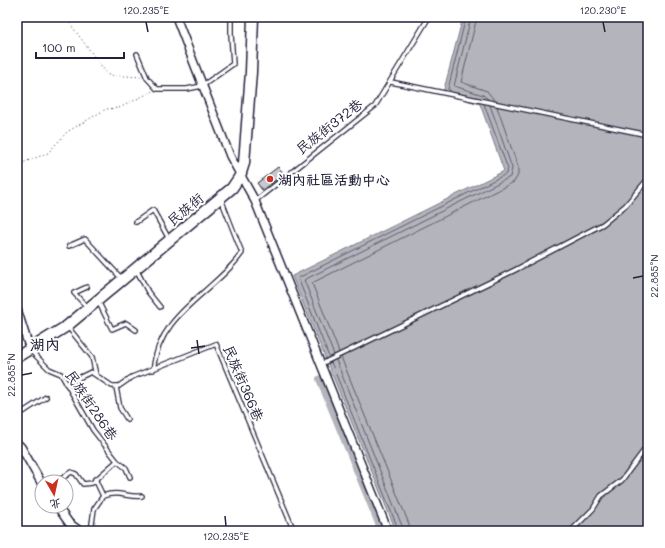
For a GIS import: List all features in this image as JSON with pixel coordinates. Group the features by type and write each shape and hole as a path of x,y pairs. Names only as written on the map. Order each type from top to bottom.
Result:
{"street":[{"path":"176,17 202,86 240,176 255,201 388,531"},
{"name":"民族街","path":"17,357 67,326 232,188 240,176 244,163 246,147 253,17"},
{"path":"17,311 30,350"},
{"path":"17,443 21,447 36,474"},
{"path":"62,514 68,522 80,531"}],"lane":[{"path":"137,54 147,78 157,89 187,89 202,86 234,64 231,17"},
{"name":"民族街372巷","path":"255,201 367,114 375,106 391,82 429,17"},
{"path":"391,82 648,136"},
{"path":"323,370 603,224 626,205 648,179"},
{"path":"116,387 132,377 153,370 158,344 172,322 242,253 221,198"},
{"path":"136,222 153,210 170,240"},
{"path":"69,246 85,239 122,280"},
{"path":"136,268 148,292 160,307"},
{"path":"88,287 74,293 88,308"},
{"path":"98,300 112,329 126,323 136,330"},
{"path":"67,326 92,357 96,375"},
{"name":"民族街366巷","path":"153,370 216,344 294,531"},
{"name":"民族街286巷","path":"30,350 49,369 61,374 93,430 117,462 126,468 130,477"},
{"path":"66,384 91,372 112,386 116,387"},
{"path":"116,387 120,408 127,419"},
{"path":"17,408 18,415 46,397"},
{"path":"571,531 593,509 601,496 622,480 648,445"},
{"path":"68,474 71,472 76,474 83,484 92,483 117,462"},
{"path":"95,479 103,496"},
{"path":"90,531 94,509 103,496 117,492 130,496 142,496"}],"path":[{"path":"65,17 108,75 147,78"},
{"path":"17,165 48,153 67,132 106,109 119,108 157,89"}],"water":[{"path":"463,17 648,17 648,531 396,531 292,276 504,171 480,104 443,93"}],"building":[{"name":"湖內社區活動中心","path":"278,167 284,174 262,190 257,183"}],"waterway":[{"path":"337,370 319,379 381,531"}],"place":[{"name":"湖內社區活動中心","path":"270,179"}],"district":[{"name":"湖內","path":"45,344"}]}
